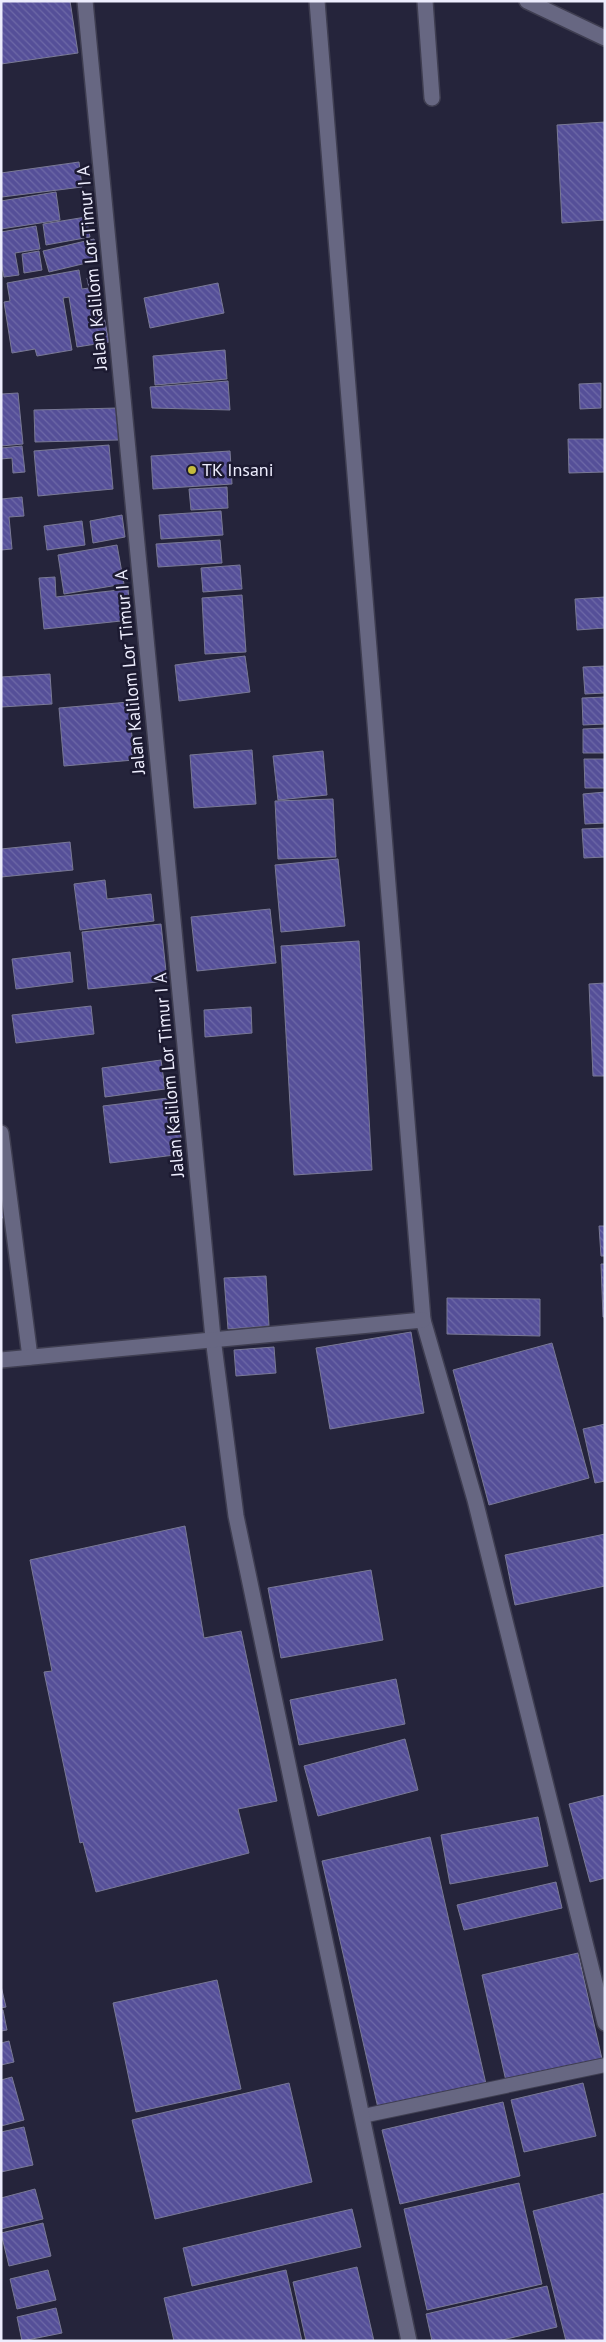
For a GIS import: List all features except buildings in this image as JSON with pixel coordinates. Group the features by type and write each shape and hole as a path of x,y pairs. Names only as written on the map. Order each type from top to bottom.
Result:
{"street":[{"name":"Jalan Kalilom Lor Timur I A","path":"85,1 213,1338 236,1516 409,2341"},
{"path":"317,1 423,1320 475,1500 605,2023"},
{"path":"425,1 432,98"},
{"path":"527,1 605,38"},
{"path":"1,1132 30,1357"},
{"path":"1,1360 213,1338 423,1320"}],"lane":[{"path":"363,2116 605,2065"}],"place":[{"name":"TK Insani","path":"192,470"}]}
